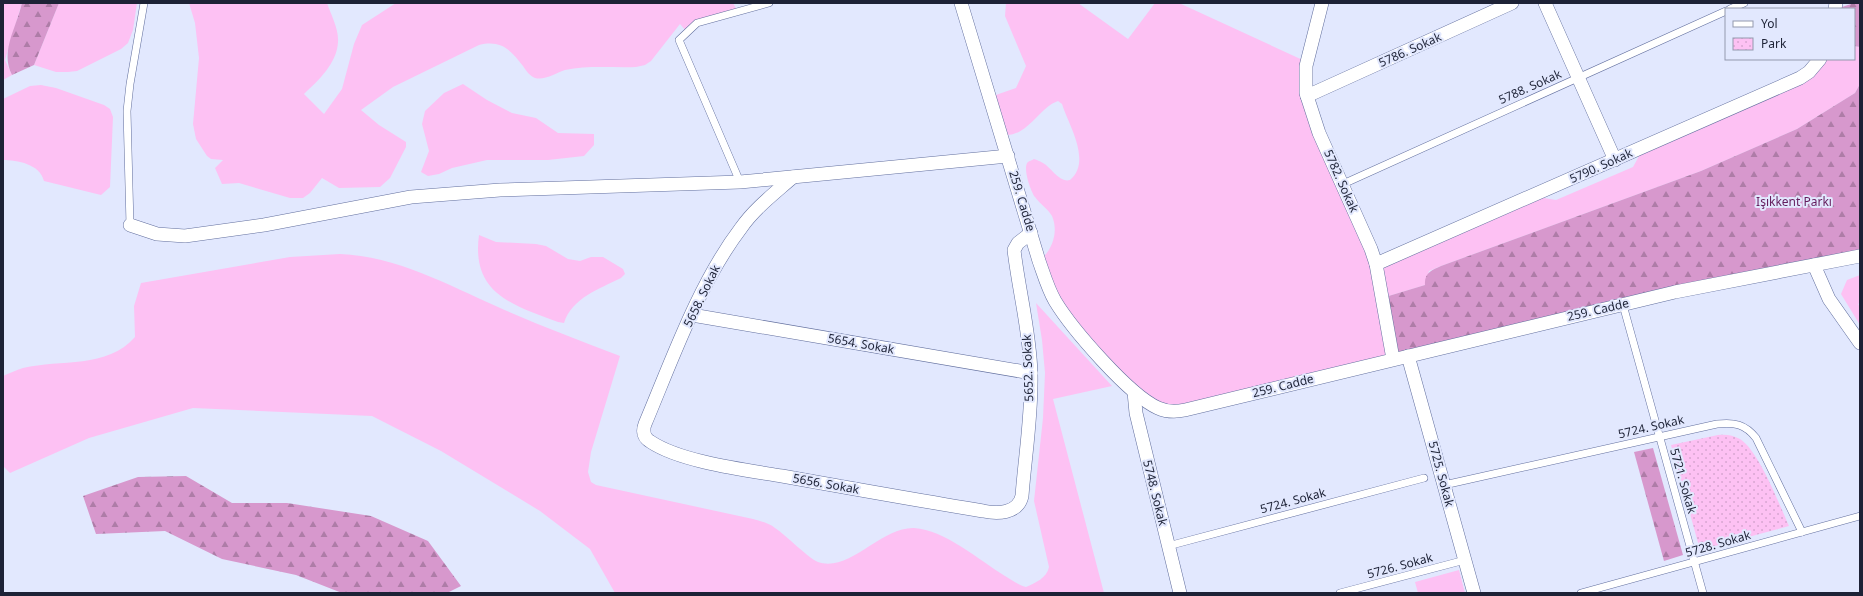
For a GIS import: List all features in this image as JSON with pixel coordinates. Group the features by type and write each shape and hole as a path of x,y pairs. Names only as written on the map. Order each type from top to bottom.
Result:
{"street":[{"name":"259. Cadde","path":"962,3 1046,282 1054,300 1086,342 1134,392 1159,408 1177,412 1623,305 1860,256"},
{"name":"5782. Sokak","path":"1322,3 1306,66 1305,78 1307,96 1319,132 1365,234 1376,264 1393,359"},
{"name":"5786. Sokak","path":"1307,96 1512,3"},
{"path":"1545,3 1615,160"},
{"name":"5790. Sokak","path":"1376,264 1800,78 1809,72 1819,60"},
{"path":"130,225 157,234 185,236 264,225 411,197 500,190 740,182 1008,156"},
{"name":"5658. Sokak","path":"644,435 644,424 692,315 719,261 741,227 762,204 793,177"},
{"name":"5652. Sokak","path":"1013,508 1018,504 1022,496 1031,373 1026,320 1014,250 1018,243 1031,233"},
{"path":"1814,265 1829,299 1860,343"},
{"name":"5654. Sokak","path":"692,315 1031,373"},
{"name":"5725. Sokak","path":"1408,356 1474,593"},
{"name":"5748. Sokak","path":"1134,392 1136,413 1180,593"},
{"name":"5656. Sokak","path":"644,435 650,442 675,453 727,467 993,513 1001,513 1013,508"}],"lane":[{"path":"130,225 127,111 144,3"},
{"path":"740,182 679,40 697,23 769,3"},
{"path":"1732,8 1744,3"},
{"name":"5788. Sokak","path":"1342,184 1725,11"},
{"name":"5721. Sokak","path":"1623,305 1703,593"},
{"name":"5724. Sokak","path":"1444,485 1659,437 1726,423 1734,423 1746,428 1760,446 1802,532"},
{"name":"5724. Sokak","path":"1168,546 1424,478"},
{"name":"5728. Sokak","path":"1581,593 1860,516"},
{"name":"5726. Sokak","path":"1340,593 1465,560"}],"green space":[{"path":"3,3 22,3 5,60 12,75 3,80"},
{"path":"22,3 59,3 34,65 12,75 9,66 8,49"},
{"path":"59,3 137,3 133,30 128,43 121,49 77,71 56,72 34,65"},
{"path":"189,3 327,3 337,32 337,50 326,71 304,94 324,114 342,89 354,44 362,25 396,3 733,3 738,12 697,23 687,32 680,24 651,61 645,65 636,67 574,68 545,78 537,78 530,75 514,55 504,47 493,44 479,45 393,87 361,110 379,125 406,142 406,147 390,178 380,187 339,188 322,178 310,193 303,198 290,198 239,183 222,184 215,168 223,160 211,159 207,156 196,139 193,124 199,58 195,23"},
{"path":"1006,3 1078,3 1128,39 1155,3 1179,3 1307,62 1305,79 1376,264 1532,196 1556,200 1633,167 1644,147 1800,78 1819,60 1855,60 1855,46 1860,47 1860,84 1855,93 1797,129 1701,171 1441,266 1429,271 1425,285 1382,298 1393,359 1185,410 1159,408 1081,336 1039,261 1051,247 1055,228 1052,216 1033,194 1029,185 1026,165 1029,161 1034,159 1046,165 1062,179 1070,180 1076,172 1079,163 1079,153 1077,143 1062,104 1058,101 1045,109 1021,131 1007,135 990,97 1016,88 1026,66 1005,16"},
{"path":"1854,3 1860,3 1860,47 1855,46 1855,8 1839,8"},
{"path":"463,84 487,100 512,113 536,118 558,133 594,134 594,145 584,156 548,160 487,160 452,168 439,174 428,176 421,172 429,151 422,124 425,111 444,93"},
{"name":"Işıkkent Parkı","path":"1860,84 1860,256 1393,359 1382,298 1425,285 1427,275 1441,266 1701,171 1797,129 1855,93"},
{"path":"41,85 56,88 104,105 110,109 113,117 110,187 101,195 44,181 42,175 33,167 21,162 3,160 3,99 30,86"},
{"path":"479,235 496,242 546,246 568,259 580,261 591,257 603,257 623,269 625,274 621,278 587,295 573,307 564,323 558,322 511,303 489,284 482,271 478,255"},
{"path":"340,254 381,260 421,273 528,320 620,356 591,452 588,472 591,482 596,485 764,522 780,531 814,560 830,564 853,556 889,534 914,528 926,530 950,540 1013,581 1026,587 1037,582 1043,577 1048,571 1049,567 1034,501 1043,418 1045,373 1042,340 1036,303 1112,386 1053,399 1104,593 615,593 590,549 540,511 441,451 372,416 193,408 89,438 10,473 3,466 3,376 23,368 38,365 83,361 97,358 111,354 124,347 135,337 134,306 141,283 290,257"},
{"path":"1860,275 1860,303 1858,304 1860,307 1860,325 1841,294 1847,280"},
{"path":"1718,435 1735,437 1747,445 1768,479 1789,526 1700,550 1671,445"},
{"path":"1653,448 1683,555 1664,561 1634,452"},
{"path":"186,476 232,503 287,503 371,516 428,541 461,586 447,593 342,593 296,575 222,559 165,531 96,534 83,496 138,477"},
{"path":"1459,570 1465,593 1418,593 1415,582"}]}
